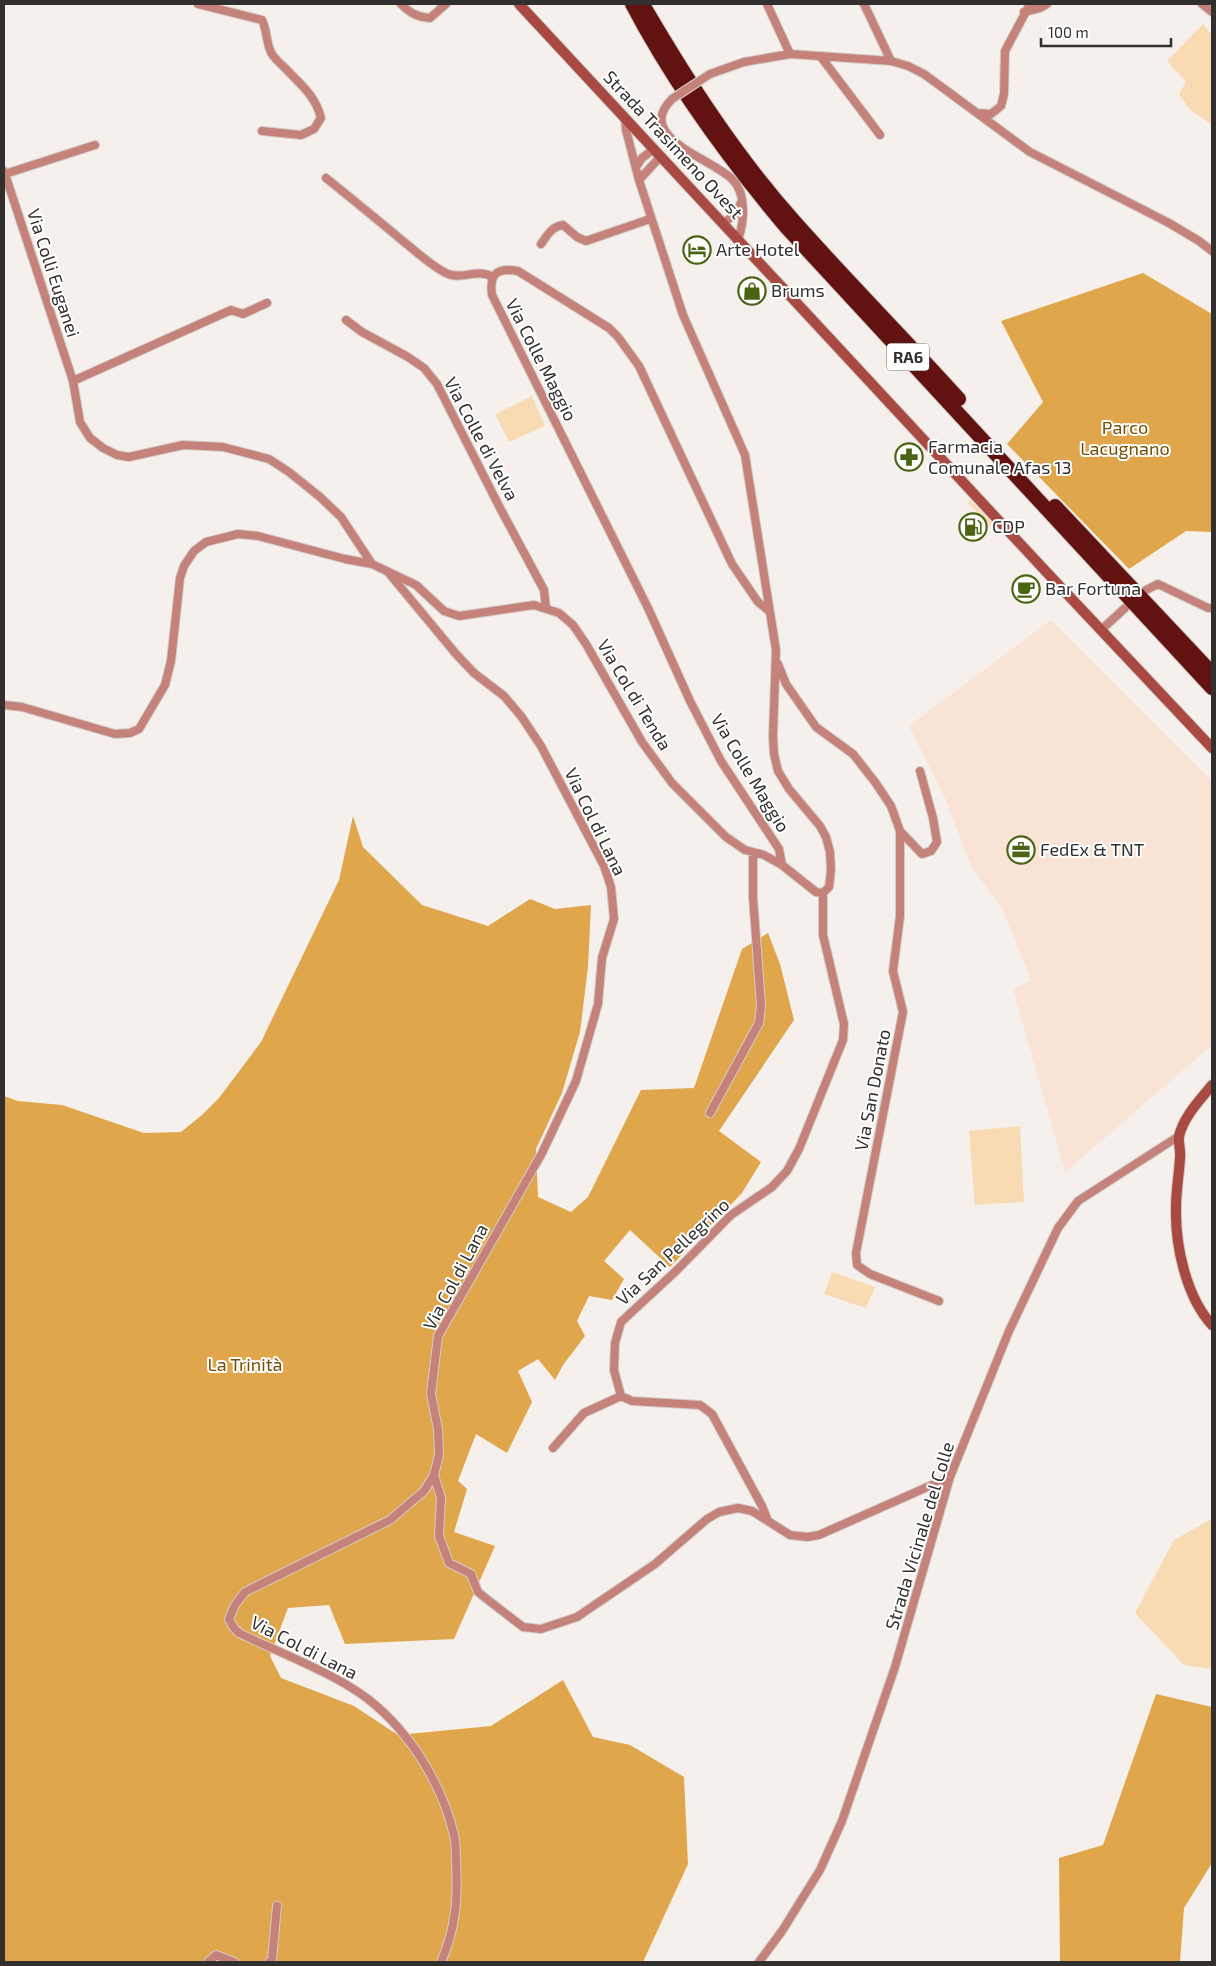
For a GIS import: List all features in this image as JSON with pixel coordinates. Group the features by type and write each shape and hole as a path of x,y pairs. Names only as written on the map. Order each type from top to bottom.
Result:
{"highway":[{"name":"RA6","path":"632,4 664,61 707,126 786,228 1212,688"},
{"name":"RA6","path":"642,4 714,120 794,221 918,353 1031,480 1212,673"}],"main road":[{"name":"Strada Trasimeno Ovest","path":"520,4 1212,748"},
{"path":"1212,1085 1191,1110 1179,1136 1181,1153 1176,1208 1180,1253 1186,1278 1199,1306 1212,1325"}],"street":[{"path":"198,4 262,20 266,28 270,50 317,104 321,118 314,129 301,135 262,131"},
{"path":"401,4 410,12 420,17 430,18 446,4"},
{"path":"767,4 790,54"},
{"path":"864,4 891,61"},
{"path":"976,113 991,114 1001,106 1004,94 1005,51 1024,12 1030,4"},
{"path":"1024,12 1047,4"},
{"path":"1202,4 1212,12"},
{"path":"738,240 743,220 742,201 734,181 726,173 676,143 668,136 662,123 664,107 672,99 710,74 744,62 790,54 891,61 908,66 924,74 1030,152 1169,223 1212,251"},
{"path":"821,57 880,135"},
{"path":"625,118 626,130 650,219 690,333 745,455 763,562 776,660 774,754 778,771 789,789 820,826 826,837 830,852 831,870 829,887 823,893"},
{"name":"Via Colli Euganei","path":"95,145 68,155 5,172 73,381 80,422 90,438 103,448 117,455 129,457 183,445 223,447 269,459 290,472 341,517 372,564"},
{"path":"636,167 642,158 657,153"},
{"path":"639,180 657,153"},
{"path":"326,178 427,260 449,274 462,275 477,272 486,273 493,277"},
{"path":"724,224 734,214 742,201"},
{"path":"541,244 555,227 559,225 563,225 577,237 586,241 650,219"},
{"name":"Via Colle Maggio","path":"769,611 758,602 732,564 639,366 613,333 596,319 518,271 501,270 493,277 490,286 492,296 648,608 690,701 721,761 779,849 782,865"},
{"path":"73,381 231,310 243,314 267,303"},
{"name":"Via Colle di Velva","path":"346,320 362,332 424,368 437,384 544,590 546,608"},
{"name":"Via Col di Tenda","path":"4,705 22,707 116,734 130,733 139,729 161,692 167,677 171,661 180,578 184,566 194,551 206,542 238,534 258,536 372,564 385,569 416,585 444,611 459,616 534,605 559,613 573,625 613,689 642,742 672,783 726,837 745,850 764,855 782,865 816,892 823,893"},
{"name":"Via Col di Lana","path":"385,569 456,654 474,673 504,696 521,716 541,746 604,866 611,888 614,919 602,958 598,1004 576,1081 542,1153 438,1336 431,1394 438,1429 440,1455 434,1475 424,1491 390,1520 245,1592 235,1605 229,1619 239,1633 344,1683 368,1700 397,1726 427,1770 446,1808 455,1837 458,1894 453,1930 441,1962"},
{"path":"1146,590 1158,584 1208,608 1212,608"},
{"path":"1101,630 1125,608"},
{"name":"Via San Donato","path":"776,660 786,684 816,727 853,754 875,782 891,806 900,832 900,916 893,971 903,1012 858,1244 857,1265 870,1274 939,1301"},
{"name":"Via San Donato","path":"900,832 922,854 931,851 937,842 933,818 920,770"},
{"path":"710,1113 759,1023 761,1005 753,897 753,852"},
{"name":"Via San Pellegrino","path":"621,1396 614,1370 616,1343 621,1322 677,1270 731,1215 772,1186 787,1171 799,1149 843,1040 844,1024 823,935 823,893"},
{"name":"Strada Vicinale del Colle","path":"759,1962 820,1870 842,1822 895,1667 950,1477 1009,1331 1058,1228 1078,1201 1179,1136"},
{"path":"553,1448 584,1413 621,1396 632,1401 700,1405 712,1414 762,1506 768,1521"},
{"path":"434,1475 441,1498 439,1536 449,1563 471,1574 478,1592 523,1627 541,1629 577,1617 654,1564 719,1512 738,1508 752,1511 790,1535 807,1537 819,1535 950,1477"},
{"path":"269,1962 272,1960 277,1906"},
{"path":"208,1962 216,1955 234,1962"}],"shaded area":[{"path":"1203,24 1212,35 1212,125 1190,110 1179,94 1186,82 1167,61"},
{"path":"532,396 545,426 509,442 495,414"},
{"path":"970,500 997,528 994,530 968,503"},
{"path":"1051,620 1212,781 1212,1045 1065,1172 1013,989 1031,980 1001,906 972,868 945,798 909,726"},
{"path":"1020,1126 1024,1202 975,1205 969,1131"},
{"path":"832,1272 875,1287 866,1308 824,1294"},
{"path":"1212,1519 1212,1669 1184,1665 1135,1613 1174,1540"}],"green space":[{"name":"Parco Lacugnano","path":"1143,273 1212,314 1212,532 1186,531 1129,569 1007,444 1043,402 1001,321"},
{"name":"La Trinità","path":"353,816 363,847 422,905 488,926 530,899 555,909 591,905 588,967 580,1032 562,1093 536,1149 538,1197 571,1212 588,1197 641,1090 694,1088 742,949 768,933 780,964 794,1020 719,1131 761,1162 742,1193 670,1267 630,1230 604,1261 624,1279 612,1300 589,1296 577,1321 585,1336 563,1365 555,1380 538,1359 518,1371 532,1402 507,1453 476,1434 458,1481 467,1489 454,1532 495,1546 454,1639 345,1644 329,1605 288,1608 270,1656 281,1678 354,1706 398,1735 491,1726 563,1680 593,1737 630,1745 684,1777 688,1864 643,1962 4,1962 4,1096 18,1101 62,1105 144,1133 181,1132 219,1098 261,1042 339,880"},
{"path":"1156,1694 1212,1707 1212,1863 1184,1908 1180,1962 1060,1962 1059,1858 1103,1845"}],"place":[{"name":"Arte Hotel","path":"697,250"},
{"name":"Brums","path":"752,291"},
{"name":"Farmacia Comunale Afas 13","path":"909,457"},
{"name":"CDP","path":"973,527"},
{"name":"Bar Fortuna","path":"1026,589"},
{"name":"FedEx & TNT","path":"1021,850"}]}
